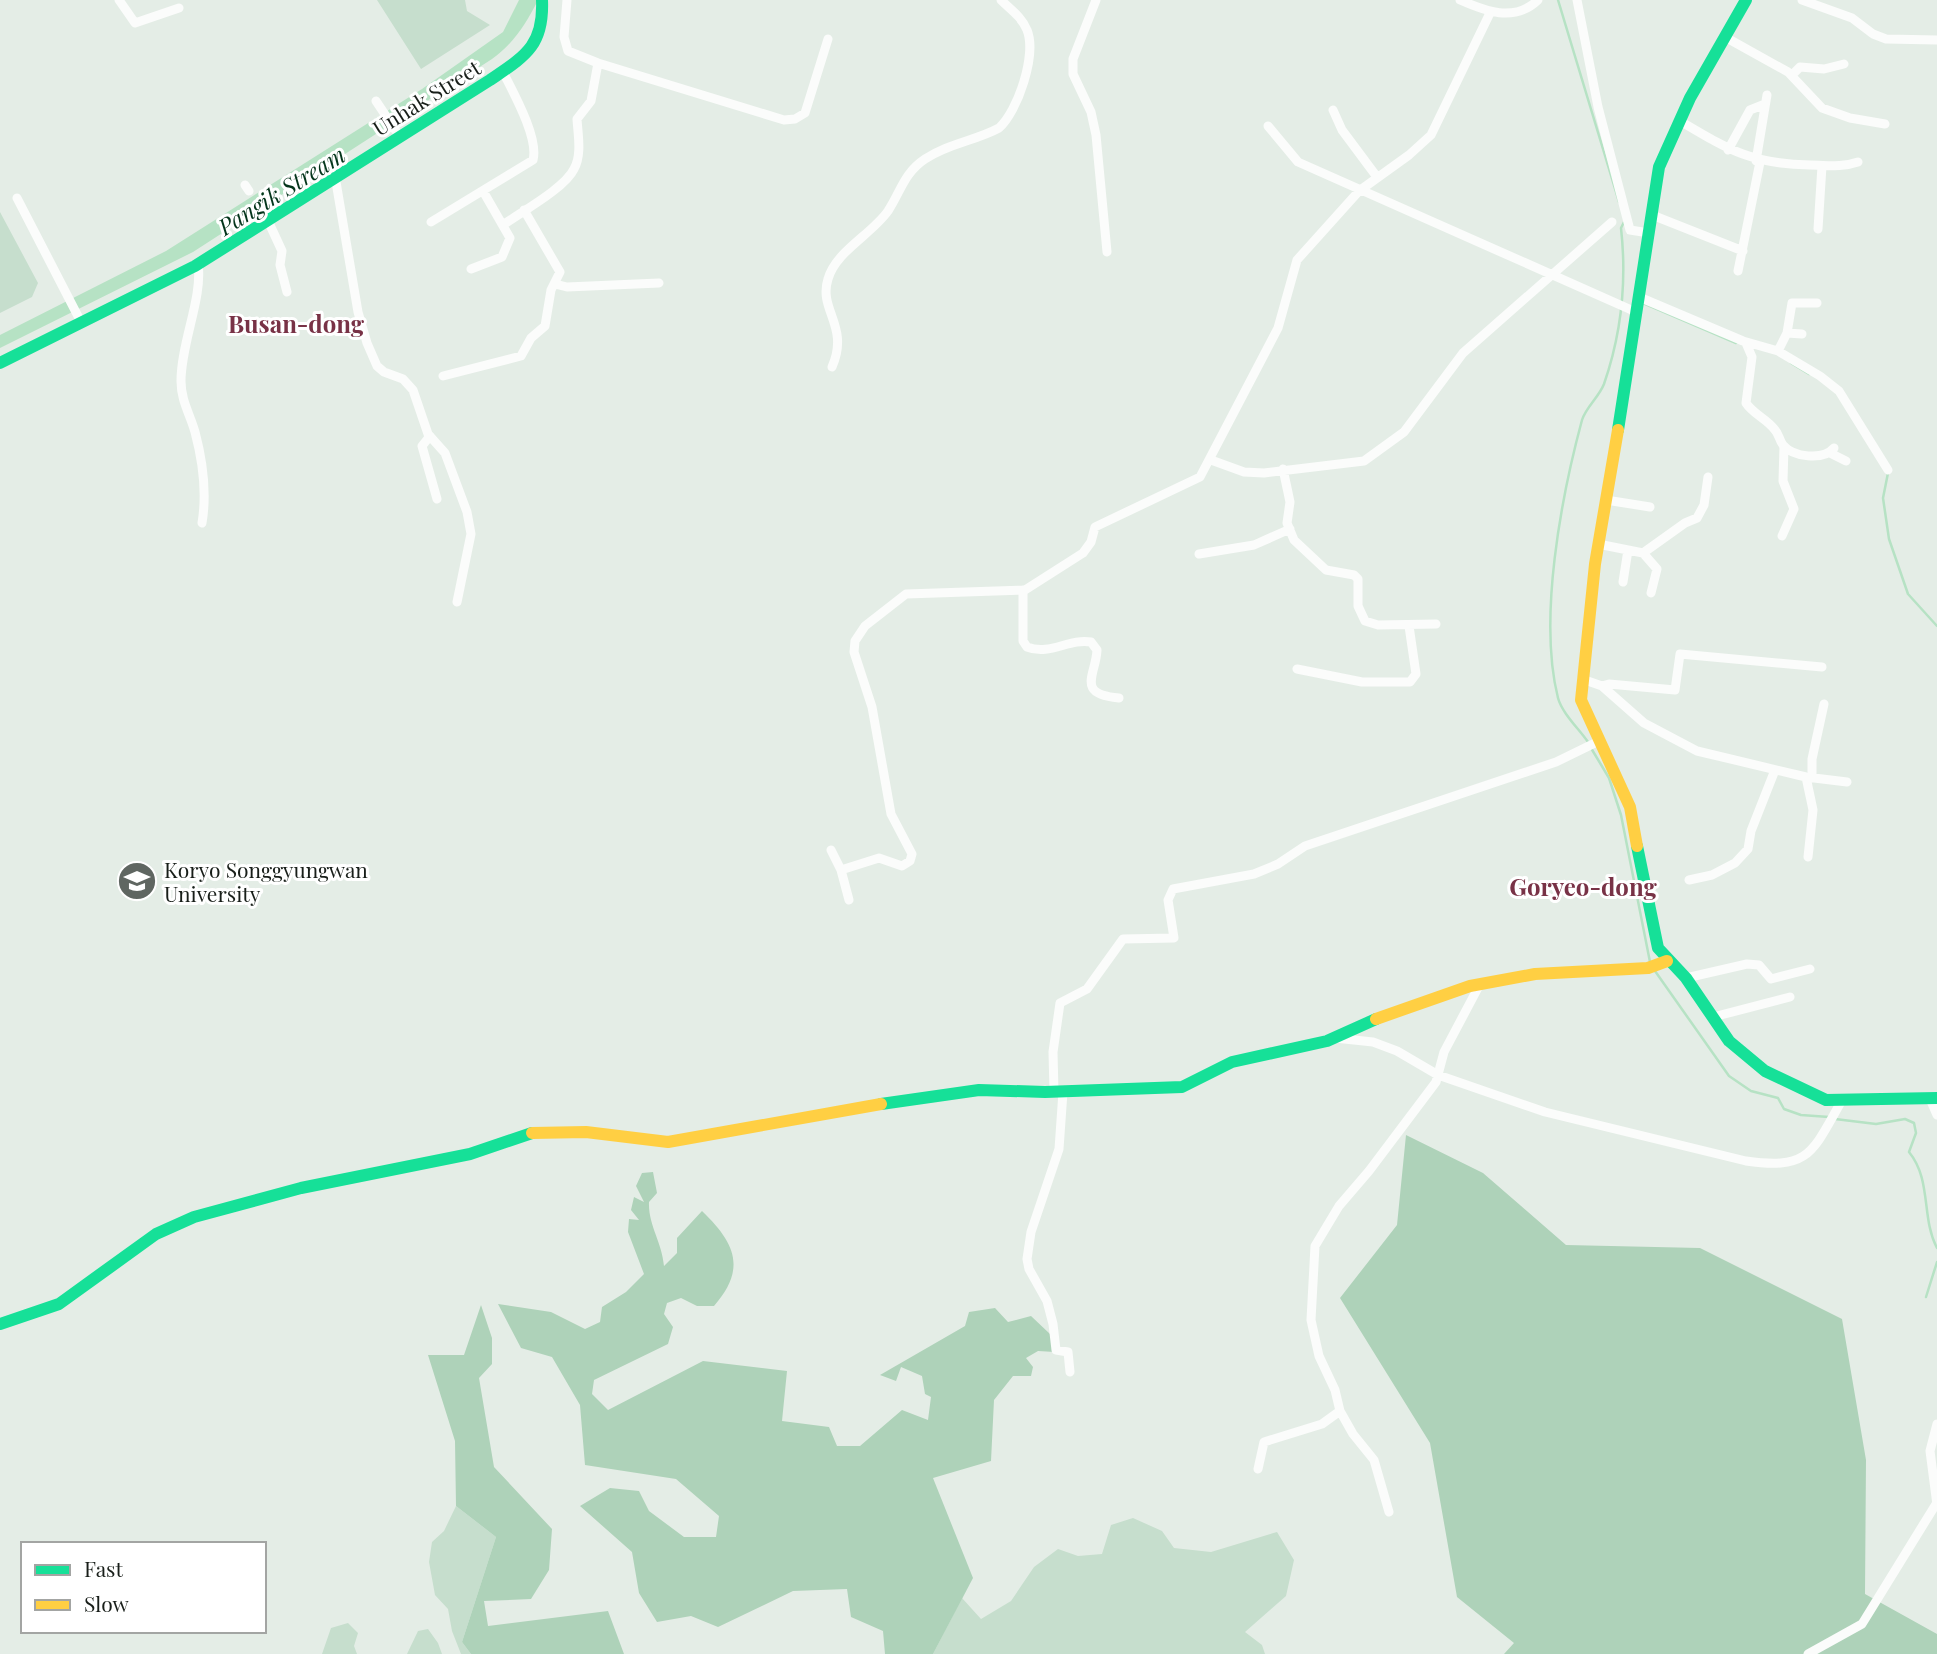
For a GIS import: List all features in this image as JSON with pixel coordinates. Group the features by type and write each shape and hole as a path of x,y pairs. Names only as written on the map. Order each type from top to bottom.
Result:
{"street":[{"path":"119,0 135,23 179,8"},
{"name":"Unhak Street","path":"0,363 78,318 198,264 265,216 335,176 397,133 503,72 530,52 540,39 542,0"},
{"path":"566,0 564,37 568,51 598,63 784,120 795,120 805,113 828,39"},
{"path":"832,368 840,342 826,289 828,278 844,255 888,210 909,171 952,144 999,128 1014,103 1028,68 1031,50 1027,30 1001,0"},
{"path":"1096,0 1073,59 1073,74 1091,112 1096,135 1107,252"},
{"path":"1460,0 1490,13 1524,9 1538,0"},
{"path":"1577,0 1598,107 1630,230 1649,233"},
{"path":"1658,965 1630,807 1581,701 1582,679 1598,544 1659,167 1680,121 1746,0"},
{"path":"1802,0 1852,18 1873,34 1886,39 1937,40"},
{"path":"841,870 878,858 902,866 910,861 912,853 891,814 873,707 854,652 855,641 865,626 906,594 1023,590 1041,582 1083,552 1091,542 1095,527 1200,477 1278,328 1297,260 1359,191 1431,135 1490,13"},
{"path":"1725,37 1792,75 1822,108 1850,118 1885,124"},
{"path":"503,225 566,180 575,169 579,152 577,119 591,101 598,63"},
{"path":"1792,75 1800,67 1825,69 1844,64"},
{"path":"431,222 534,156 519,105 503,72"},
{"path":"1728,150 1750,110 1766,100 1738,271"},
{"path":"378,105 397,133"},
{"path":"1333,110 1342,130 1377,177"},
{"path":"1680,121 1728,150 1758,161 1788,166 1842,167 1858,162"},
{"path":"1268,126 1298,162 1359,191 1616,304 1636,304 1747,346 1778,351 1820,376 1839,391 1888,470"},
{"path":"1818,229 1822,166"},
{"path":"335,176 358,312 367,343 377,366 384,372 403,379 413,390 430,436 445,453 458,481 471,534 457,602"},
{"path":"471,269 506,253 510,238 483,191"},
{"path":"17,198 78,318"},
{"path":"443,376 521,356 531,338 545,326 551,290 560,272 558,264 524,209"},
{"path":"1652,215 1743,251"},
{"path":"265,216 282,251 280,265 286,292"},
{"path":"1211,460 1244,472 1350,465 1384,449 1404,432 1463,353 1496,322 1547,282 1550,275 1612,222"},
{"path":"198,264 200,279 193,302 181,396 195,430 204,479 202,523"},
{"path":"555,284 567,287 659,284"},
{"path":"1778,351 1787,333 1792,303 1816,303"},
{"path":"1787,333 1802,334"},
{"path":"1747,346 1752,357 1746,403 1776,430 1784,446 1783,481 1794,509 1783,536"},
{"path":"430,436 422,446 437,499"},
{"path":"1784,446 1796,454 1832,451 1846,461"},
{"path":"1283,469 1290,502 1287,523 1294,540 1326,570 1354,575 1357,579 1358,606 1365,621 1378,625 1436,624"},
{"path":"1643,553 1685,523 1697,518 1704,505 1708,477"},
{"path":"1606,500 1650,507"},
{"path":"1199,554 1254,545 1290,529"},
{"path":"1598,544 1643,553 1657,569 1651,593"},
{"path":"1623,582 1628,550"},
{"path":"1023,590 1023,641 1027,647 1048,650 1071,643 1091,642 1097,650 1090,676 1095,690 1102,696 1119,698"},
{"path":"1297,669 1362,682 1410,682 1416,674 1409,626"},
{"path":"1602,687 1609,684 1675,690 1680,654 1822,667"},
{"path":"1582,679 1602,687 1644,723 1697,751 1809,778 1847,782"},
{"path":"1808,857 1813,810 1809,778 1824,704"},
{"path":"1070,1372 1068,1352 1056,1350 1046,1301 1029,1269 1027,1259 1031,1232 1059,1149 1058,1092 1053,1052 1060,1003 1087,989 1123,939 1174,938 1167,900 1173,889 1254,874 1278,864 1305,846 1453,798 1598,742"},
{"path":"1689,880 1712,875 1735,863 1748,849 1751,831 1775,770"},
{"path":"831,850 841,870 849,900"},
{"path":"1686,978 1748,964 1759,965 1771,979 1810,969"},
{"path":"0,1324 59,1304 156,1234 194,1217 301,1188 470,1154 535,1132 586,1132 667,1142 931,1095 979,1090 1058,1092 1182,1087 1232,1062 1333,1038 1360,1025 1480,984 1535,974 1658,965 1686,978 1729,1041 1765,1071 1838,1107 1888,1097 1934,1099 1937,1115"},
{"path":"1389,1512 1374,1460 1353,1434 1340,1411 1335,1390 1319,1356 1311,1320 1315,1245 1339,1206 1378,1160 1436,1082 1444,1052 1480,984"},
{"path":"1713,1017 1790,997"},
{"path":"1333,1038 1373,1042 1397,1051 1438,1075 1545,1112 1746,1161 1773,1165 1793,1162 1810,1154 1838,1107"},
{"path":"1258,1469 1264,1442 1322,1424 1340,1411"},
{"path":"1808,1654 1862,1624 1937,1505 1930,1451 1937,1424"}],"shaded area":[{"path":"377,0 465,0 467,11 490,25 421,69"},
{"path":"0,212 38,283 32,297 0,313"},
{"path":"1406,1135 1483,1173 1566,1245 1700,1248 1842,1319 1866,1460 1865,1594 1937,1634 1937,1654 1504,1654 1514,1643 1457,1597 1430,1443 1340,1298 1397,1225"},
{"path":"653,1172 657,1193 649,1202 649,1210 664,1266 677,1253 677,1238 702,1211 729,1245 733,1256 731,1280 714,1306 697,1306 681,1298 667,1303 664,1314 673,1327 668,1344 594,1380 592,1394 608,1410 703,1361 787,1371 782,1421 829,1427 837,1446 860,1446 902,1410 928,1420 931,1397 925,1394 922,1376 901,1367 896,1381 880,1375 965,1326 969,1312 995,1308 1008,1322 1031,1316 1050,1334 1055,1352 1038,1351 1026,1358 1033,1367 1031,1376 1013,1376 994,1400 991,1461 933,1478 973,1578 933,1654 885,1654 883,1631 851,1617 847,1589 793,1591 718,1627 691,1616 657,1622 639,1593 632,1552 580,1506 610,1488 639,1491 649,1511 684,1537 716,1537 719,1516 676,1479 585,1465 580,1405 552,1357 521,1348 498,1304 551,1312 585,1329 600,1322 602,1307 626,1292 644,1274 628,1232 629,1219 639,1220 631,1210 634,1197 644,1202 636,1186 642,1173"},
{"path":"481,1305 492,1338 492,1364 479,1378 494,1467 552,1529 549,1570 531,1599 484,1601 488,1626 608,1611 624,1654 471,1654 462,1642 496,1537 456,1506 455,1441 428,1355 464,1355"},
{"path":"456,1506 496,1537 462,1642 471,1654 461,1654 452,1631 448,1609 435,1595 429,1562 432,1542 444,1531"},
{"path":"1133,1518 1162,1531 1174,1548 1211,1552 1277,1532 1294,1560 1286,1596 1245,1632 1262,1645 1265,1654 933,1654 962,1598 981,1619 1011,1601 1034,1567 1058,1549 1078,1556 1102,1554 1111,1525"},
{"path":"348,1623 358,1633 354,1646 357,1654 322,1654 331,1628"},
{"path":"428,1629 442,1654 407,1654 418,1631"}],"water":[{"name":"Pangik Stream","path":"519,0 538,0 519,32 492,59 193,252 0,348 0,335 166,251 422,89 503,32"}],"waterway":[{"path":"1558,0 1619,202"},
{"path":"1588,742 1567,715 1558,698 1552,667 1551,596 1560,521 1574,451 1584,415 1604,384 1619,326 1623,287 1621,228 1624,222"},
{"path":"1643,303 1736,343"},
{"path":"1791,363 1809,374"},
{"path":"1888,473 1883,498 1889,539 1908,594 1937,626"},
{"path":"1591,748 1609,778 1621,815 1650,962"},
{"path":"1655,971 1729,1076 1751,1091 1778,1098 1784,1109 1801,1115 1829,1117"},
{"path":"1835,1119 1876,1124 1905,1119 1914,1123 1916,1133 1909,1152 1921,1175 1929,1224 1937,1248"},
{"path":"1926,1297 1937,1262"}],"traffic: fast":[{"path":"0,363 195,266 490,80 522,56 536,39 540,29 542,0"},
{"path":"1618,430 1659,167 1690,98 1746,0"},
{"path":"1637,846 1658,948 1686,978 1729,1041 1765,1071 1826,1100 1937,1098"},
{"path":"881,1104 979,1090 1045,1092 1182,1087 1232,1062 1327,1041 1376,1019"},
{"path":"0,1324 59,1304 156,1234 194,1217 301,1188 470,1154 532,1133"}],"traffic: slow":[{"path":"1618,430 1595,564 1581,700 1630,807 1637,846"},
{"path":"1376,1019 1470,986 1535,974 1648,968 1667,961"},
{"path":"532,1133 586,1132 668,1142 881,1104"}],"place":[{"name":"Koryo Songgyungwan University","path":"137,881"}],"district":[{"name":"Busan-dong","path":"296,323"},
{"name":"Goryeo-dong","path":"1583,886"}]}
